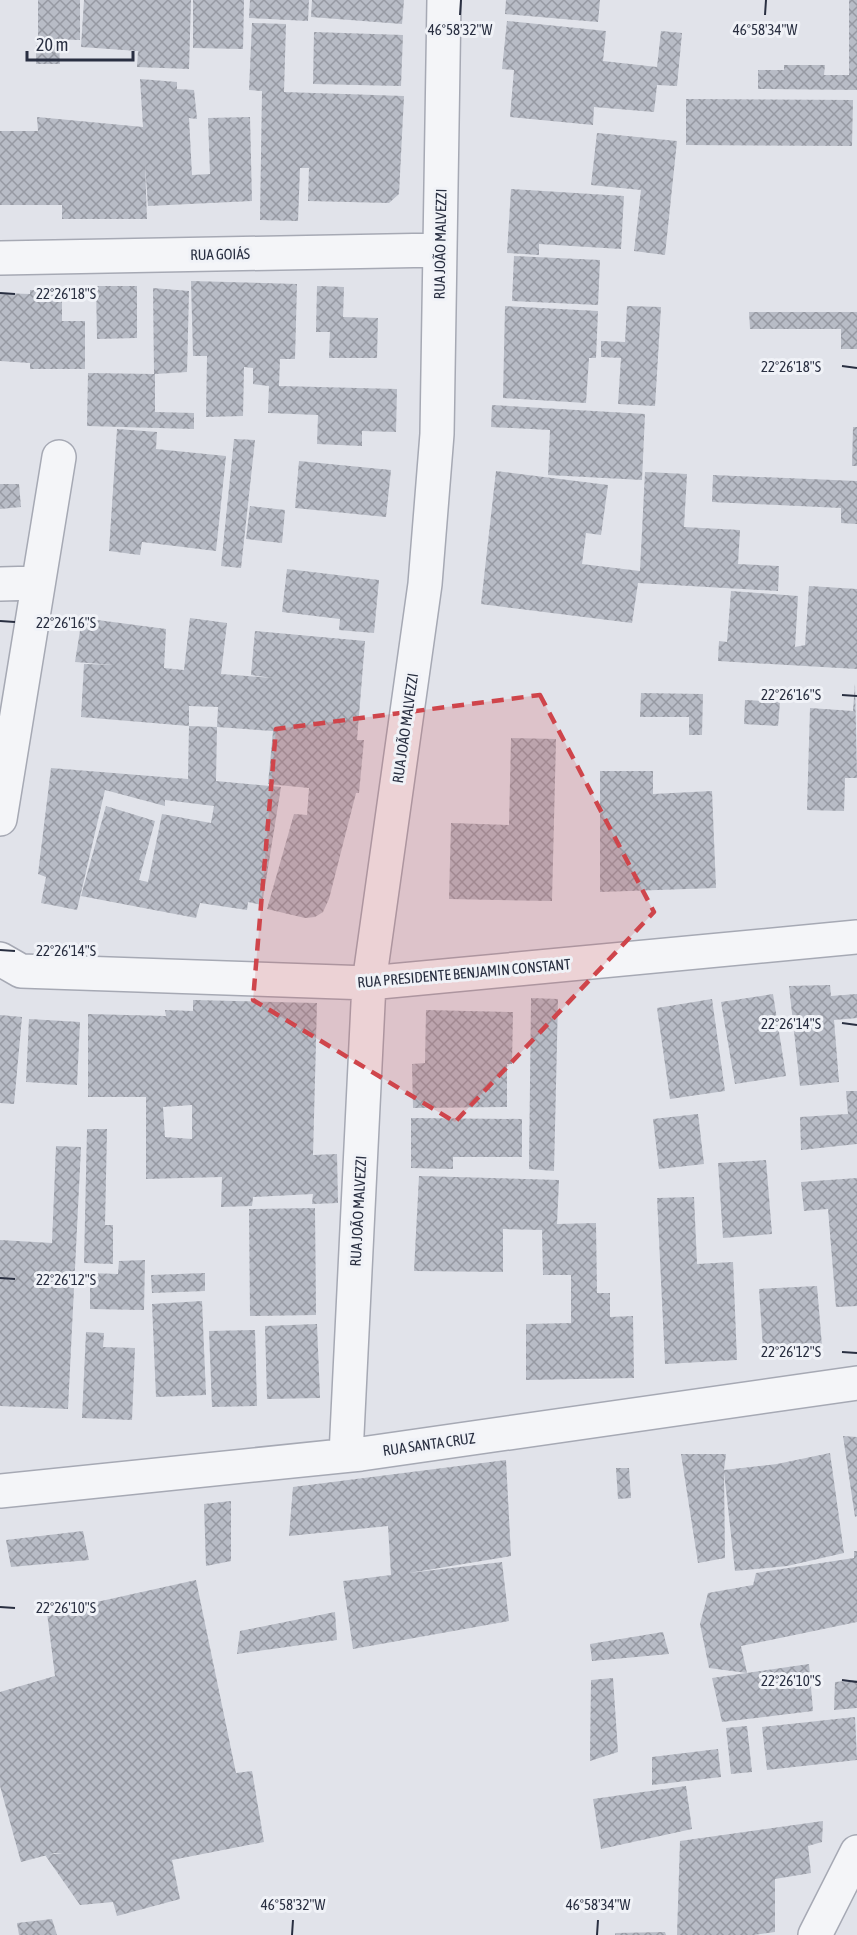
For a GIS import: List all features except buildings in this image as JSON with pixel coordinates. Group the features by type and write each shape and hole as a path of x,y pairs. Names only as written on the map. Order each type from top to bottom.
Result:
{"street":[{"name":"RUA JOÃO MALVEZZI","path":"346,1455 369,983 425,584 437,435 444,0"},
{"name":"RUA GOIÁS","path":"0,258 440,250"},
{"path":"0,819 59,457"},
{"path":"0,584 37,583"},
{"name":"RUA PRESIDENTE BENJAMIN CONSTANT","path":"0,959 21,970 369,983 857,937"},
{"name":"RUA SANTA CRUZ","path":"0,1491 346,1455 857,1383"},
{"path":"815,1935 857,1852"}],"highlighted area":[{"path":"540,695 654,912 455,1122 253,1000 276,729"}]}
